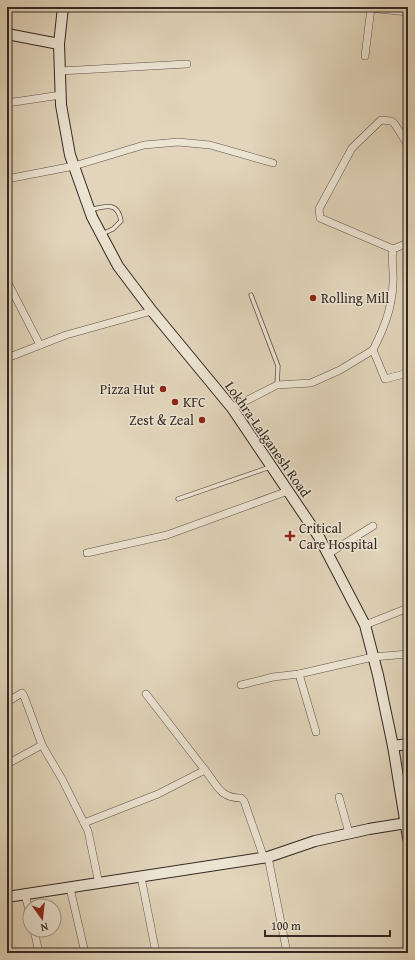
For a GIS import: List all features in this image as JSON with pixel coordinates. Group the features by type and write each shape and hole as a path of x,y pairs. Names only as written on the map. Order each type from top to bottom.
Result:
{"main road":[{"name":"Lokhra-Lalganesh Road","path":"63,7 58,44 61,95 70,155 89,210 118,266 152,311 232,408 319,537 365,625 393,746 408,838"},
{"path":"7,34 58,44"},
{"path":"393,746 408,744"},
{"path":"7,897 266,858 315,841 349,833 406,823"}],"street":[{"path":"359,7 408,12"},
{"path":"365,56 371,8"},
{"path":"60,71 187,64"},
{"path":"7,103 61,95"},
{"path":"408,146 394,123 391,121 381,120 352,148 319,209 320,218 393,249 408,243"},
{"path":"7,179 74,166 144,145 178,142 210,145 274,163"},
{"path":"232,408 277,385 311,382 340,370 373,350 384,328 392,301 394,281 392,257 393,249"},
{"path":"7,281 40,345"},
{"path":"7,358 66,335 152,311"},
{"path":"373,350 384,379 408,374"},
{"path":"87,553 167,535 288,491"},
{"path":"328,554 374,526"},
{"path":"365,625 408,608"},
{"path":"241,685 274,677 299,674 373,657 408,654"},
{"path":"299,674 316,732"},
{"path":"7,702 22,693 24,696 42,744 62,778 88,831 99,884"},
{"path":"146,694 224,794 229,797 242,798 244,801 266,858 287,953"},
{"path":"7,764 42,744"},
{"path":"84,824 158,794 205,770"},
{"path":"339,796 349,833"},
{"path":"141,877 156,953"},
{"path":"70,888 85,953"},
{"path":"25,894 26,898"},
{"path":"36,938 39,953"}],"lane":[{"path":"89,210 111,206 120,214 121,221 101,234"},
{"path":"251,295 278,366 277,385"},
{"path":"178,499 271,466"}],"place":[{"name":"Rolling Mill","path":"313,298"},
{"name":"Pizza Hut","path":"163,389"},
{"name":"KFC","path":"175,402"},
{"name":"Zest & Zeal","path":"202,420"},
{"name":"Critical Care Hospital","path":"290,536"}]}
